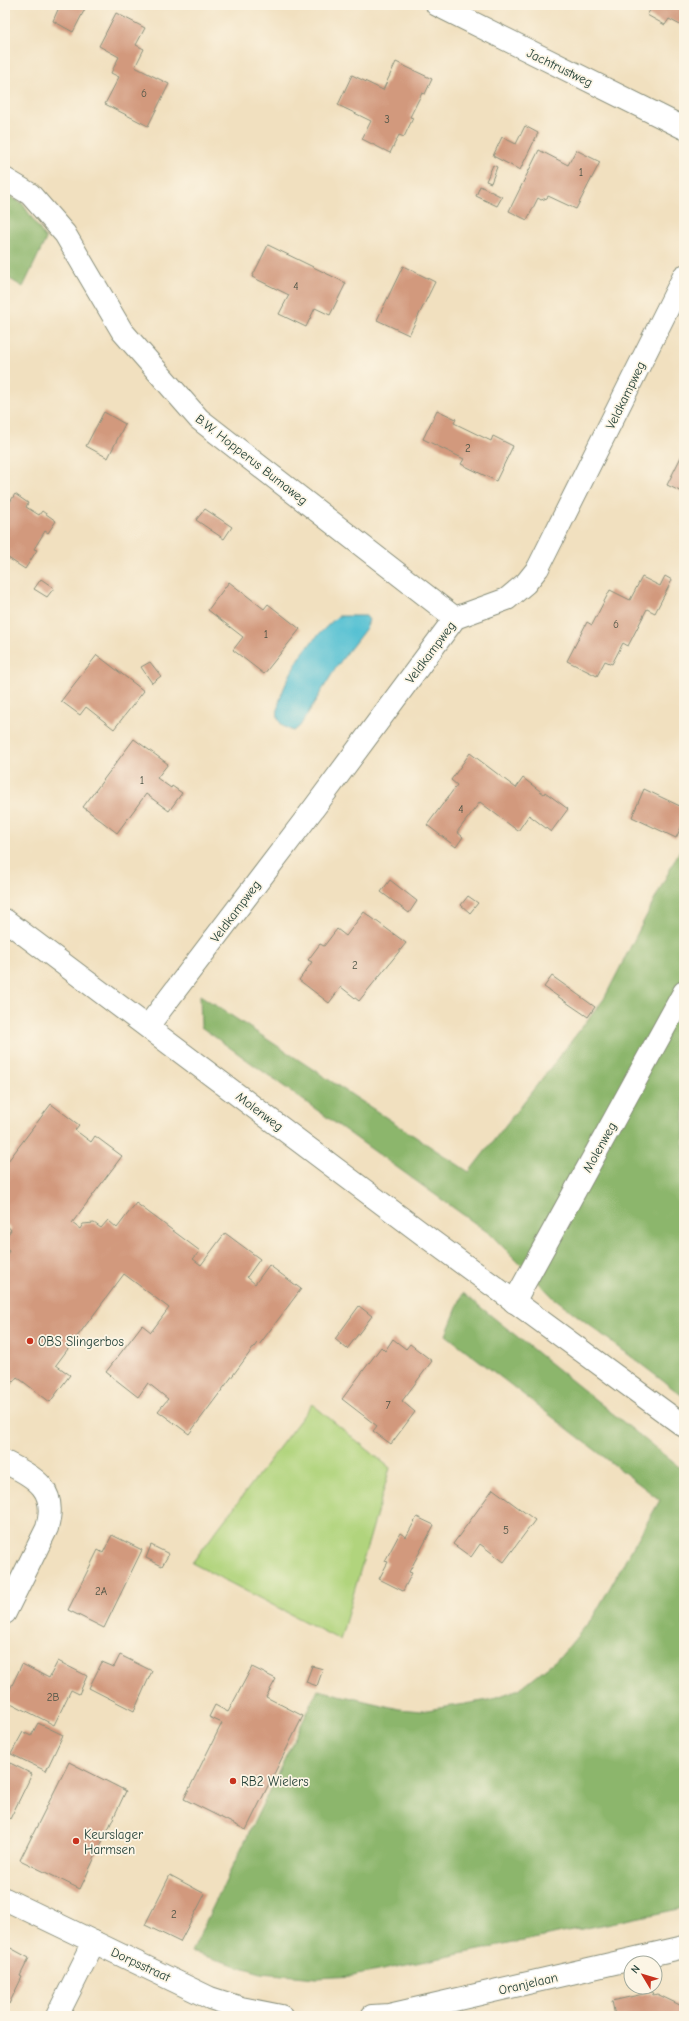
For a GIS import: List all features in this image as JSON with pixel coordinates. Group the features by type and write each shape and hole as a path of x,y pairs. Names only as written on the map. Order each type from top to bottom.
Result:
{"street":[{"name":"Jachtrustweg","path":"436,5 684,128"},
{"name":"B.W. Hopperus Bumaweg","path":"5,179 30,194 65,234 122,331 199,419 455,618"},
{"name":"Veldkampweg","path":"148,1026 314,808 455,618 507,599 526,583 538,568 684,276"},
{"name":"Molenweg","path":"5,920 514,1302 684,1426"},
{"name":"Molenweg","path":"514,1302 684,992"},
{"path":"5,1462 28,1474 42,1485 49,1497 51,1514 47,1528 5,1613"},
{"name":"Dorpsstraat","path":"5,1899 210,1998 241,2008 281,2016"},
{"path":"57,2016 94,1942"},
{"name":"Oranjelaan","path":"372,2016 389,2015 684,1947"}],"green space":[{"path":"5,194 22,203 46,239 23,287 5,276"},
{"path":"684,842 684,1397 553,1297 490,1234 201,1027 200,995 469,1172 604,999"},
{"path":"463,1293 684,1471 684,1908 353,1976 317,1978 261,1973 191,1952 318,1690 399,1709 421,1711 489,1700 519,1689 561,1656 593,1617 660,1500 446,1335"},
{"path":"312,1404 390,1468 340,1640 192,1563"}],"water":[{"path":"338,616 366,616 369,620 366,628 337,666 300,726 294,731 284,727 279,721 278,711 279,702 286,683 305,650"}],"building":[{"path":"60,5 87,5 73,32 53,21"},
{"path":"643,5 684,5 684,27 669,19 665,25 647,15 651,9"},
{"path":"116,13 145,28 136,45 144,49 135,67 169,84 148,126 105,104 119,77 111,73 119,57 99,46"},
{"path":"396,62 432,79 425,94 422,93 410,117 413,118 404,137 399,135 390,153 362,139 371,121 338,105 352,75 383,90"},
{"path":"525,126 538,133 520,170 493,156 502,137 516,144"},
{"path":"539,150 568,165 576,150 600,162 576,209 548,196 547,198 541,200 538,198 527,220 509,211"},
{"path":"493,165 497,167 491,183 486,181"},
{"path":"480,186 502,197 497,206 476,196"},
{"path":"268,245 346,283 330,315 315,308 306,327 279,314 289,295 252,277"},
{"path":"403,266 435,282 409,335 377,320"},
{"path":"437,410 456,419 454,423 491,441 493,436 513,446 496,481 461,464 464,459 423,439"},
{"path":"104,412 125,424 108,458 86,446"},
{"path":"684,451 684,493 667,485"},
{"path":"15,494 28,503 26,507 39,515 42,511 56,521 48,533 45,531 34,549 37,550 25,569 5,556 5,510"},
{"path":"205,509 232,527 224,539 196,520"},
{"path":"665,576 672,580 655,613 647,609 628,646 623,643 612,664 605,661 597,676 567,661 587,622 592,625 610,590 630,600 642,577 660,586"},
{"path":"41,579 54,588 47,597 34,589"},
{"path":"229,582 264,609 268,604 300,629 264,674 233,650 243,637 208,610"},
{"path":"97,655 144,691 114,729 86,707 80,715 61,701"},
{"path":"150,662 161,676 152,683 141,667"},
{"path":"134,739 168,764 157,778 171,788 172,786 182,793 169,811 146,794 117,833 83,807"},
{"path":"470,753 516,788 523,778 544,794 545,792 568,809 551,832 529,815 518,831 480,802 457,832 463,837 456,847 427,825 457,785 451,780"},
{"path":"644,789 684,808 684,821 676,838 632,817"},
{"path":"390,880 417,901 409,913 381,892"},
{"path":"468,896 478,903 470,913 461,905"},
{"path":"364,912 406,943 359,1001 341,987 329,1003 299,980 312,962 308,960 320,944 324,946 337,929 346,936"},
{"path":"552,976 595,1007 588,1017 544,987"},
{"path":"51,1104 79,1125 75,1130 91,1142 95,1136 122,1156 72,1223 80,1229 83,1224 94,1223 101,1228 108,1220 117,1228 136,1203 200,1251 193,1259 201,1265 225,1233 260,1259 247,1277 255,1284 269,1265 301,1289 259,1345 257,1343 189,1434 158,1411 168,1399 148,1383 138,1397 106,1372 142,1325 151,1332 169,1308 124,1274 56,1365 70,1375 50,1402 17,1377 5,1392 5,1257 9,1251 5,1248 5,1238 11,1230 5,1223 5,1165"},
{"path":"359,1306 372,1316 347,1349 335,1339"},
{"path":"393,1339 406,1349 410,1344 432,1361 402,1401 415,1412 391,1444 373,1431 377,1426 342,1399 381,1347 385,1351"},
{"path":"493,1489 535,1520 504,1562 480,1544 471,1557 453,1544"},
{"path":"417,1517 434,1525 409,1572 412,1573 403,1591 379,1579 388,1562 385,1561 400,1533 406,1537"},
{"path":"112,1535 142,1550 104,1628 68,1610 98,1550 103,1553"},
{"path":"151,1545 169,1554 162,1566 146,1558"},
{"path":"120,1655 152,1671 134,1711 89,1688 102,1662 114,1667"},
{"path":"58,1661 87,1676 79,1694 71,1690 54,1725 5,1700 22,1664 49,1678"},
{"path":"312,1666 323,1669 317,1686 306,1682"},
{"path":"252,1667 276,1679 266,1697 303,1716 246,1830 184,1799 222,1723 209,1717 215,1705 228,1712"},
{"path":"38,1723 63,1735 46,1771 11,1754 23,1732 31,1736"},
{"path":"69,1762 126,1791 80,1889 20,1860"},
{"path":"10,1763 32,1774 10,1819 5,1816 5,1773"},
{"path":"170,1875 205,1894 180,1942 145,1925"},
{"path":"5,1945 29,1958 9,2004 7,2002 5,2007"},
{"path":"639,1995 659,1995 684,2007 684,2016 615,2016 612,2001"}],"place":[{"name":"OBS Slingerbos","path":"30,1341"},
{"name":"RB2 Wielers","path":"233,1781"},
{"name":"Keurslager Harmsen","path":"76,1841"}]}
